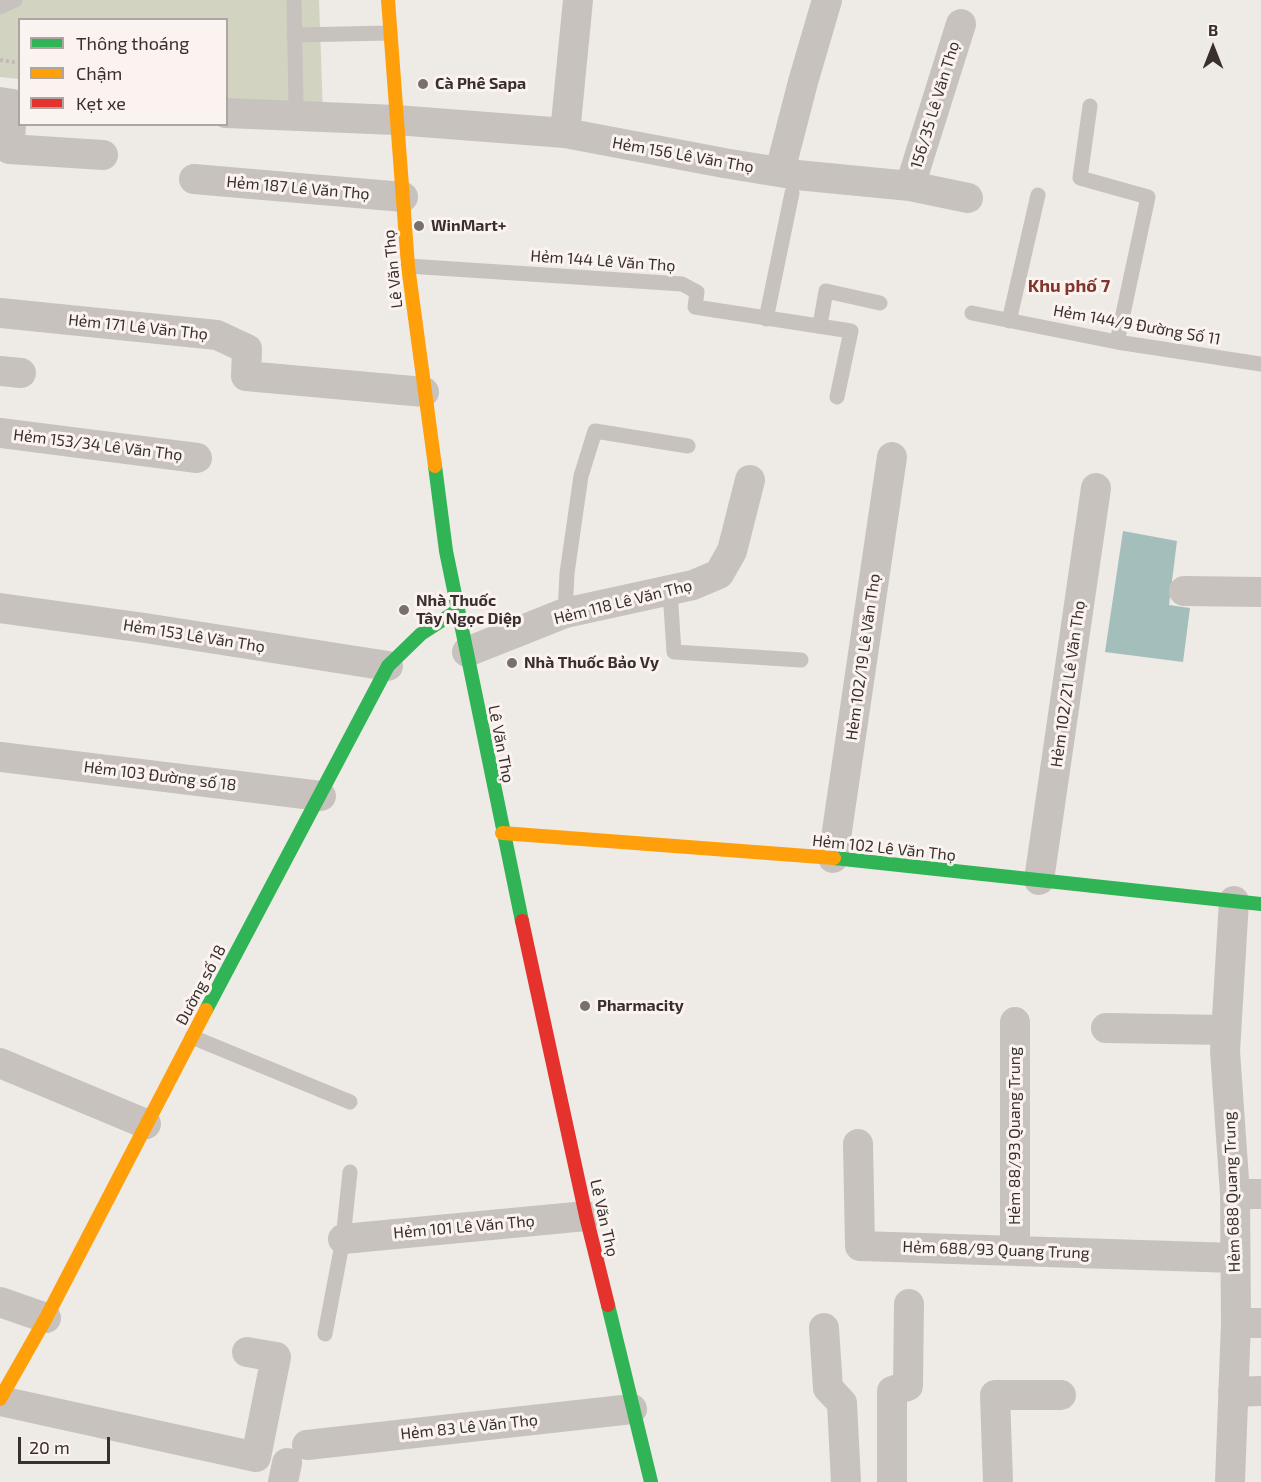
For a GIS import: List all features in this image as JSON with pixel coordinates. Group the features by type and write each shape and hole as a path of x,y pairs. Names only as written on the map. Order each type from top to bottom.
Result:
{"street":[{"name":"Lê Văn Thọ","path":"388,0 408,266 446,551 502,833 586,1216 651,1482"},
{"path":"565,134 578,0"},
{"path":"786,182 803,81 827,0"},
{"name":"156/35 Lê Văn Thọ","path":"910,186 964,10"},
{"path":"11,103 9,149 104,155"},
{"name":"Hẻm 156 Lê Văn Thọ","path":"228,113 396,120 565,134 724,163 786,182 797,175 910,186 968,198"},
{"name":"Hẻm 187 Lê Văn Thọ","path":"194,179 403,197"},
{"name":"Hẻm 171 Lê Văn Thọ","path":"0,313 217,335 247,348 246,376 424,392"},
{"name":"Hẻm 153/34 Lê Văn Thọ","path":"0,433 197,458"},
{"name":"Hẻm 102/19 Lê Văn Thọ","path":"833,858 892,457"},
{"name":"Hẻm 118 Lê Văn Thọ","path":"467,652 565,613 670,591 693,585 718,574 732,551 750,480"},
{"name":"Hẻm 102/21 Lê Văn Thọ","path":"1039,880 1096,488"},
{"path":"1184,591 1261,592"},
{"name":"Hẻm 153 Lê Văn Thọ","path":"0,608 388,666"},
{"name":"Đường số 18","path":"0,1400 46,1318 388,666 421,634 458,610"},
{"name":"Hẻm 103 Đường số 18","path":"0,757 321,796"},
{"name":"Hẻm 102 Lê Văn Thọ","path":"502,833 833,858 1248,902"},
{"name":"Hẻm 688 Quang Trung","path":"1230,1482 1247,1391 1248,1323 1235,1258 1248,1194 1225,1051 1226,1030 1248,902"},
{"name":"Hẻm 88/93 Quang Trung","path":"1015,1022 1015,1250"},
{"path":"1106,1028 1226,1030"},
{"path":"0,1063 146,1124"},
{"name":"Hẻm 688/93 Quang Trung","path":"858,1144 860,1246 1235,1258"},
{"name":"Hẻm 101 Lê Văn Thọ","path":"343,1239 586,1216"},
{"path":"0,1302 46,1318"},
{"path":"892,1482 892,1391 908,1386 909,1304"},
{"path":"824,1328 828,1388 842,1403 846,1482"},
{"path":"247,1352 276,1358 279,1461"},
{"path":"998,1482 994,1395 1061,1395"},
{"name":"Hẻm 83 Lê Văn Thọ","path":"0,1400 279,1461 632,1409"}],"lane":[{"path":"0,7 15,0"},
{"path":"294,0 296,105"},
{"path":"294,35 390,33"},
{"path":"1090,106 1080,178 1148,197 1117,342"},
{"path":"766,319 786,182"},
{"path":"1009,321 1038,195"},
{"name":"Hẻm 144 Lê Văn Thọ","path":"408,266 682,284 697,292 695,307 851,331 837,398"},
{"path":"820,325 826,291 880,303"},
{"name":"Hẻm 144/9 Đường Số 11","path":"972,313 1117,342 1261,364"},
{"path":"565,613 567,573 580,476 595,430 688,446"},
{"path":"670,591 674,652 801,660"},
{"path":"192,1037 350,1102"},
{"path":"325,1335 343,1239 350,1172"}],"path":[{"path":"0,60 18,63"}],"green space":[{"path":"0,0 319,0 323,115 228,104 228,18 18,18 18,79 0,77"}],"water":[{"path":"1123,531 1177,541 1169,605 1190,608 1183,662 1105,652"}],"traffic: fast":[{"path":"435,466 446,551 522,921"},
{"path":"206,1010 388,666 421,634 458,610"},
{"path":"834,858 1261,904"},
{"path":"608,1305 651,1482"}],"traffic: slow":[{"path":"388,0 408,266 435,466"},
{"path":"502,833 834,858"},
{"path":"0,1399 46,1318 206,1010"}],"traffic: jam":[{"path":"522,921 586,1216 608,1305"}],"place":[{"name":"Cà Phê Sapa","path":"423,84"},
{"name":"WinMart+","path":"419,226"},
{"name":"Nhà Thuốc Tây Ngọc Diệp","path":"404,610"},
{"name":"Nhà Thuốc Bảo Vy","path":"512,663"},
{"name":"Pharmacity","path":"585,1006"}],"district":[{"name":"Khu phố 7","path":"1069,286"}]}
